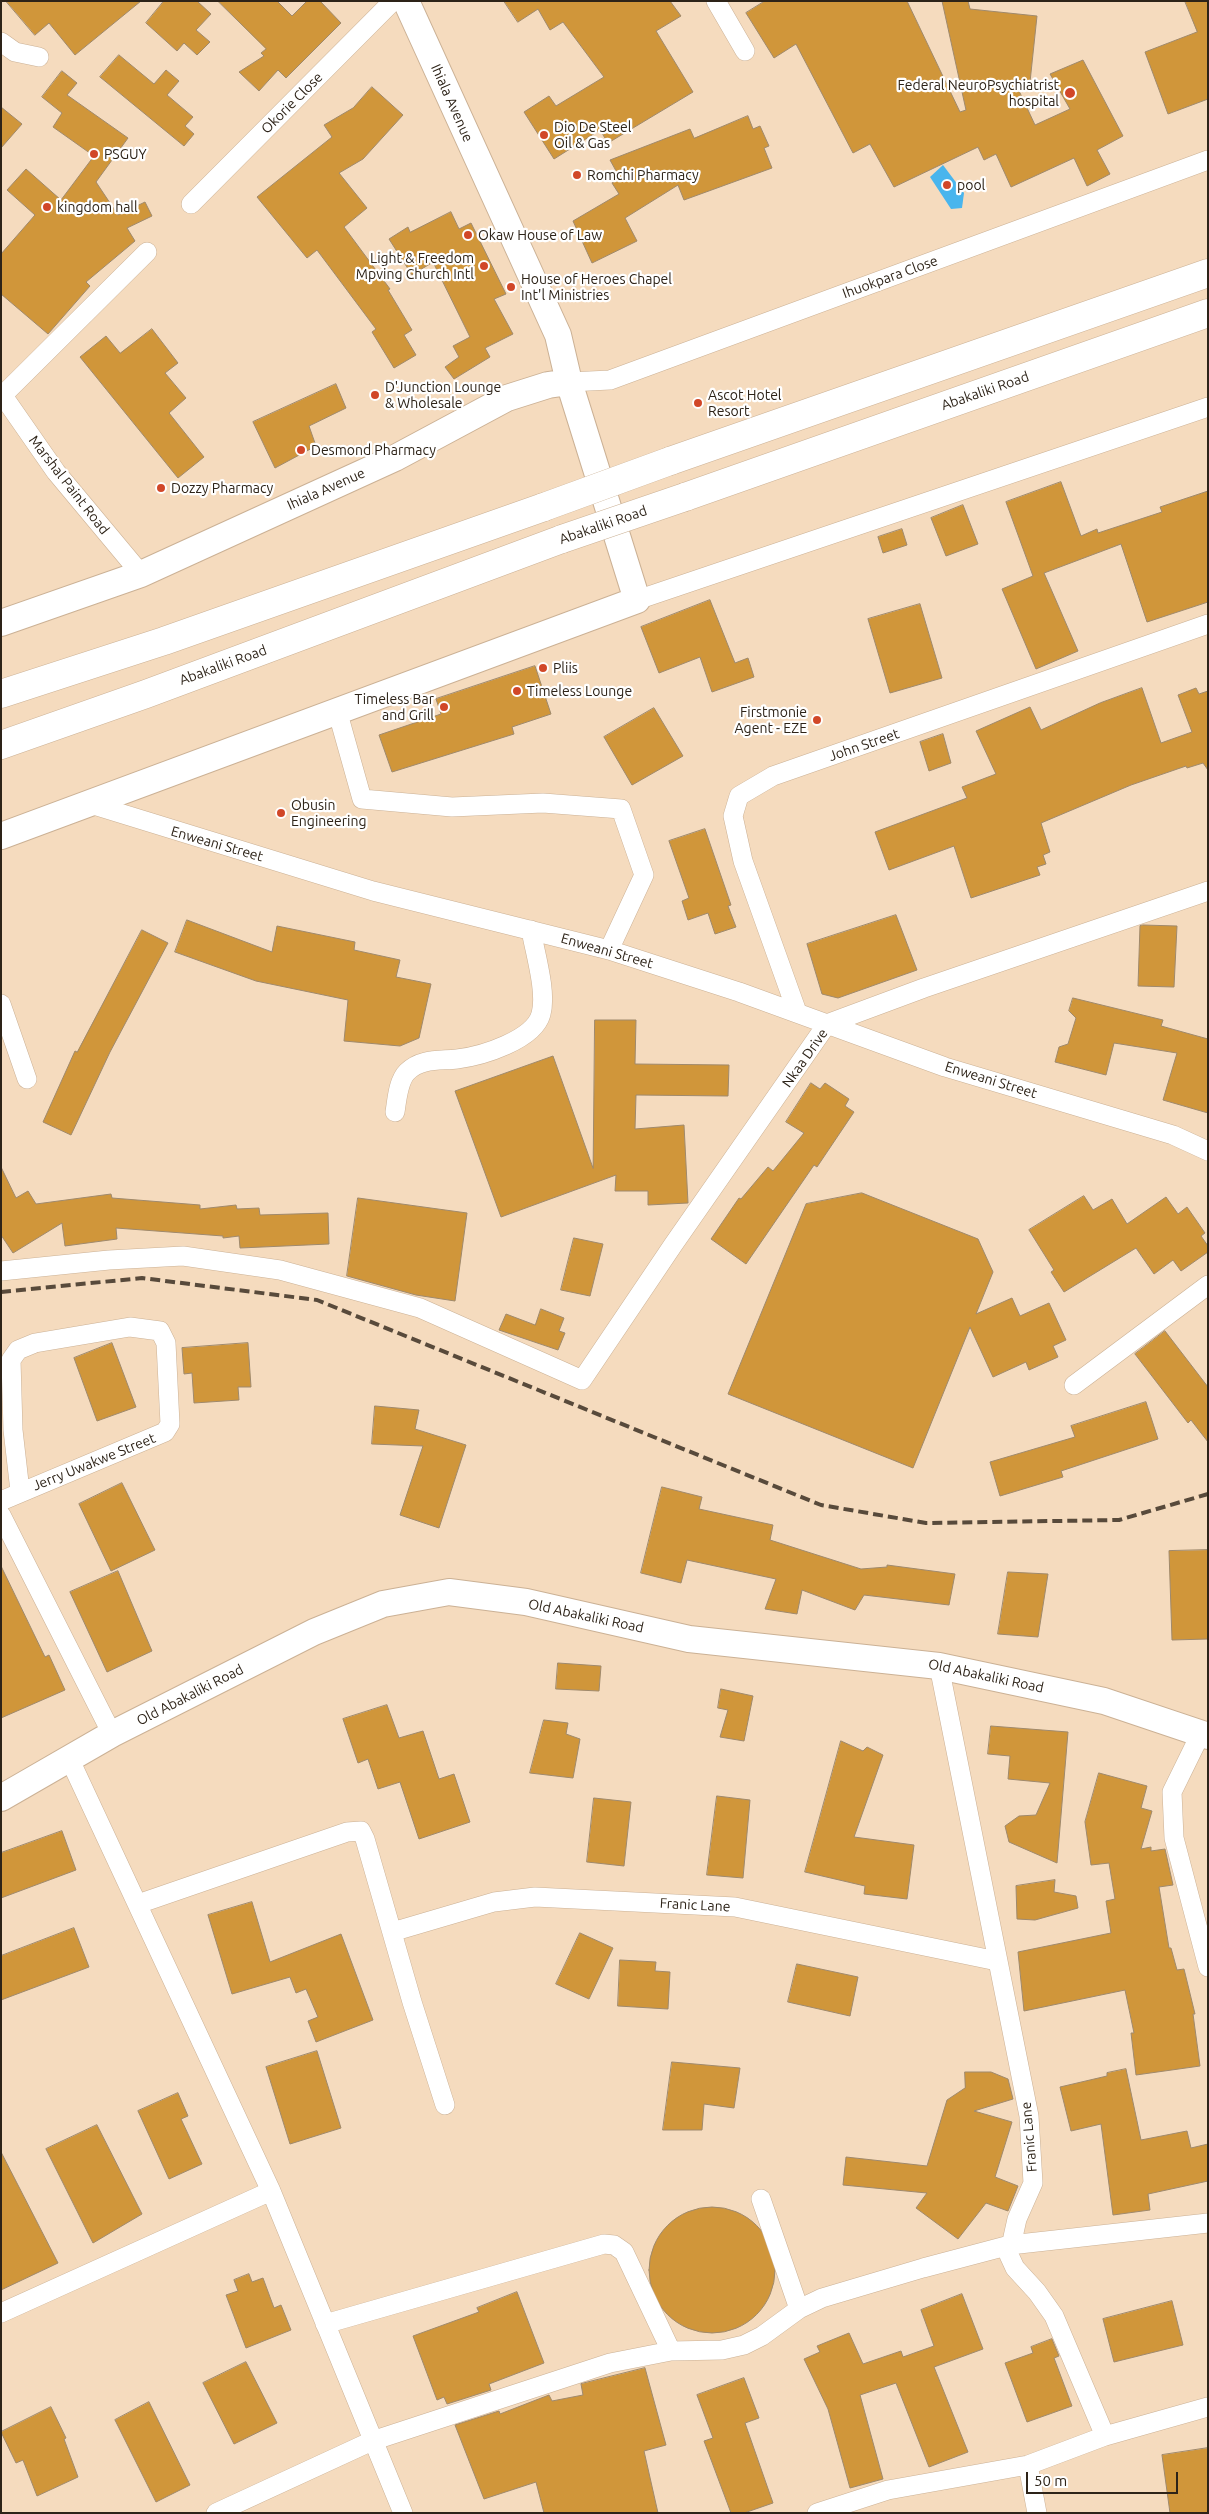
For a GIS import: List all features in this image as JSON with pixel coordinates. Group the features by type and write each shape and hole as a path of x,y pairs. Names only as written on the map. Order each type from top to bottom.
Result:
{"highway":[{"path":"1,694 164,641 544,507 670,460 1208,273"},
{"name":"Abakaliki Road","path":"1,746 562,539 1208,313"}],"main road":[{"name":"Ihiala Avenue","path":"1,623 141,574 395,458 507,398 569,382 558,335 406,1"},
{"path":"1,836 637,600 569,382"},
{"name":"Old Abakaliki Road","path":"1,1798 70,1760 112,1734 314,1632 383,1604 449,1592 526,1602 689,1639 940,1666 1104,1701 1204,1734"}],"street":[{"name":"Okorie Close","path":"192,204 393,1"},
{"path":"716,1 745,51"},
{"path":"1,42 15,52 39,57"},
{"name":"Ihuokpara Close","path":"569,382 610,380 1208,160"},
{"path":"2,394 147,252"},
{"name":"Marshal Paint Road","path":"2,394 56,472 141,574"},
{"path":"637,600 1208,407"},
{"name":"John Street","path":"797,1012 743,861 733,816 739,796 773,776 1208,624"},
{"path":"338,710 362,800 452,807 543,803 621,809 644,875 609,950"},
{"name":"Enweani Street","path":"87,803 373,891 609,950 797,1012 945,1067 1173,1135 1208,1151"},
{"name":"Nkaa Drive","path":"1,1271 109,1260 183,1256 280,1270 420,1308 582,1380 588,1374 673,1245 828,1024 924,988 1208,891"},
{"path":"395,1112 400,1088 406,1072 423,1062 439,1058 457,1059 517,1041 532,1029 541,1014 541,991 530,930"},
{"path":"1,1004 27,1079"},
{"path":"1074,1385 1208,1285"},
{"name":"Jerry Uwakwe Street","path":"1,1501 112,1456 165,1432 170,1424 167,1362 166,1343 160,1331 130,1327 35,1343 26,1346 14,1355 11,1360 13,1430 20,1492"},
{"path":"1,1515 112,1734"},
{"name":"Franic Lane","path":"940,1666 1029,2116 1033,2183 1017,2219 1009,2255 1015,2268 1043,2299 1054,2316 1105,2436"},
{"path":"1204,1734 1172,1792 1172,1818 1174,1838 1208,1967"},
{"path":"70,1760 271,2191 372,2440 404,2513"},
{"path":"138,1904 347,1832 361,1831 445,2105"},
{"name":"Franic Lane","path":"392,1932 494,1902 535,1897 735,1907 997,1961"},
{"path":"1,2313 271,2191"},
{"path":"761,2199 799,2309"},
{"path":"216,2513 372,2440 610,2362 671,2351 722,2350 744,2345 762,2336 799,2309 822,2298 1010,2244 1208,2223"},
{"path":"325,2324 604,2244 614,2245 624,2252 671,2351"},
{"path":"817,2513 888,2490 1028,2464 1105,2436 1208,2406"},
{"path":"1028,2464 1037,2513"}],"water":[{"name":"pool","path":"943,165 964,193 962,208 951,209 930,177"}],"building":[{"path":"6,1 141,1 75,55 49,23 35,35"},
{"path":"164,1 197,1 211,14 196,30 210,42 197,55 184,43 177,51 146,23"},
{"path":"218,1 277,1 292,16 307,1 320,1 341,23 286,78 278,70 259,91 239,72 264,56 261,53 266,49"},
{"path":"504,1 670,1 681,16 656,31 693,92 608,143 600,130 554,159 524,112 549,96 556,106 604,77 563,22 550,30 538,9 518,22"},
{"path":"765,1 907,1 960,112 966,110 942,1 968,1 970,9 1037,16 1030,82 1014,80 1035,125 1070,109 1050,74 1083,60 1123,136 1097,150 1110,174 1087,186 1074,158 1011,187 996,154 984,160 978,147 894,187 870,144 853,153 796,44 774,58 746,13"},
{"path":"1185,1 1208,1 1208,99 1168,114 1145,52 1197,32"},
{"path":"119,55 154,84 166,70 179,81 167,95 193,117 185,126 194,134 184,146 100,77"},
{"path":"62,71 77,83 67,95 128,138 96,182 118,215 145,202 152,216 127,228 135,241 86,282 90,286 48,334 1,294 1,254 35,215 7,190 26,169 61,200 94,156 53,127 62,113 42,97"},
{"path":"372,87 403,115 363,159 339,173 367,208 344,227 390,289 388,290 412,330 404,335 416,355 394,368 372,332 376,329 317,250 307,258 257,197 332,137 324,125 353,108"},
{"path":"1,107 22,124 1,148"},
{"path":"748,116 753,129 760,126 769,146 764,148 772,168 684,200 678,185 625,218 637,241 592,263 573,221 619,194 612,183 620,178 610,160 690,129 694,138"},
{"path":"451,212 459,229 471,223 506,294 494,299 513,334 485,348 490,357 454,379 445,367 459,357 453,346 470,337 433,262 412,275 389,239 408,227 410,232"},
{"path":"152,329 178,363 165,373 186,398 169,413 204,457 178,478 80,357 106,336 120,353"},
{"path":"336,384 346,408 309,426 316,446 275,468 253,422"},
{"path":"1061,482 1081,536 1097,529 1098,533 1162,512 1160,507 1208,491 1208,602 1147,622 1121,544 1044,573 1078,651 1036,669 1002,589 1033,576 1006,502"},
{"path":"963,505 978,544 946,556 931,518"},
{"path":"902,529 907,545 883,553 878,537"},
{"path":"710,600 735,663 748,658 754,677 712,692 700,657 659,673 641,627"},
{"path":"920,604 942,678 890,693 868,619"},
{"path":"535,666 551,714 512,727 514,734 392,772 379,735 441,714 436,699"},
{"path":"1142,688 1161,743 1192,732 1178,695 1196,688 1199,694 1208,691 1208,770 1203,763 1187,768 1186,766 1131,785 1041,823 1050,852 1043,855 1046,864 1037,867 1040,875 971,898 954,846 889,870 875,832 967,798 962,787 996,774 976,731 1030,707 1041,730 1100,703"},
{"path":"654,708 683,756 632,785 604,737"},
{"path":"943,734 951,763 929,771 920,742"},
{"path":"705,829 731,905 728,906 736,927 715,934 708,913 688,920 682,901 689,898 669,841"},
{"path":"896,915 917,970 838,998 822,994 807,944"},
{"path":"187,920 272,952 277,926 355,942 354,950 400,960 396,977 431,984 419,1038 400,1046 344,1041 348,1000 256,981 175,952"},
{"path":"1140,926 1177,926 1174,987 1138,986"},
{"path":"142,930 168,943 110,1052 71,1135 43,1122 75,1051 77,1052"},
{"path":"1073,998 1163,1020 1161,1026 1208,1039 1208,1113 1163,1100 1177,1053 1114,1043 1106,1075 1055,1062 1059,1047 1068,1044 1076,1018 1069,1011"},
{"path":"595,1020 636,1020 635,1064 729,1065 728,1096 636,1095 635,1129 684,1125 688,1203 648,1205 648,1191 615,1191 616,1175 501,1217 455,1091 553,1056 593,1168"},
{"path":"811,1083 820,1089 825,1083 849,1099 845,1106 854,1112 817,1167 814,1165 746,1264 711,1239 739,1198 741,1199 768,1167 773,1171 804,1133 786,1122"},
{"path":"1,1167 16,1198 28,1191 36,1204 111,1194 112,1198 200,1205 200,1209 236,1205 237,1209 259,1208 260,1215 328,1213 329,1244 240,1248 239,1236 223,1238 223,1236 116,1228 117,1239 65,1246 62,1223 13,1253 1,1235"},
{"path":"862,1193 978,1239 993,1272 976,1314 1012,1298 1020,1316 1049,1303 1066,1340 1053,1346 1058,1357 1029,1370 1026,1362 993,1377 970,1327 913,1468 728,1394 806,1204"},
{"path":"1084,1196 1093,1210 1112,1199 1127,1224 1166,1197 1178,1214 1187,1207 1205,1233 1201,1236 1208,1246 1208,1252 1181,1271 1173,1260 1154,1274 1136,1248 1064,1292 1051,1272 1054,1270 1029,1230"},
{"path":"358,1198 467,1213 455,1301 416,1295 347,1276"},
{"path":"574,1238 603,1244 590,1296 561,1290"},
{"path":"541,1309 564,1318 559,1331 565,1333 558,1350 499,1330 506,1314 535,1325"},
{"path":"1165,1331 1208,1387 1208,1442 1191,1420 1188,1423 1135,1354"},
{"path":"112,1343 136,1407 97,1421 74,1358"},
{"path":"248,1343 251,1387 238,1387 239,1400 194,1403 192,1373 184,1374 182,1348"},
{"path":"1146,1402 1158,1439 1061,1471 1063,1477 1000,1496 990,1462 1075,1437 1071,1426"},
{"path":"375,1406 419,1410 415,1429 466,1445 439,1528 400,1515 423,1446 372,1444"},
{"path":"122,1483 155,1550 111,1571 79,1504"},
{"path":"662,1487 702,1497 699,1509 773,1525 770,1540 861,1569 887,1567 887,1565 955,1574 949,1605 864,1595 855,1610 802,1590 797,1614 765,1609 776,1579 687,1560 681,1583 641,1573"},
{"path":"1208,1550 1208,1639 1172,1640 1169,1551"},
{"path":"1,1566 45,1657 49,1655 65,1690 1,1718"},
{"path":"118,1571 152,1651 107,1672 70,1592"},
{"path":"1008,1572 1048,1574 1038,1637 998,1634"},
{"path":"558,1663 601,1666 599,1691 556,1689"},
{"path":"721,1689 753,1696 744,1741 720,1737 728,1710 718,1708"},
{"path":"387,1705 399,1738 423,1731 439,1779 454,1774 470,1822 419,1839 400,1782 378,1789 368,1759 358,1763 343,1719"},
{"path":"544,1720 568,1723 566,1734 580,1739 573,1778 530,1773"},
{"path":"991,1726 1068,1732 1057,1863 1009,1842 1005,1826 1019,1816 1036,1815 1050,1783 1008,1779 1010,1756 988,1754"},
{"path":"841,1741 863,1751 867,1747 883,1755 854,1837 914,1845 907,1899 864,1894 865,1886 805,1872"},
{"path":"1099,1773 1147,1786 1141,1808 1152,1811 1141,1849 1151,1847 1151,1851 1165,1849 1173,1885 1159,1887 1169,1948 1171,1948 1177,1970 1184,1969 1195,2014 1193,2014 1200,2066 1136,2075 1131,2033 1134,2033 1125,1990 1024,2011 1018,1952 1111,1933 1106,1901 1115,1899 1109,1863 1091,1865 1085,1822"},
{"path":"717,1796 750,1800 743,1878 707,1875"},
{"path":"594,1798 631,1802 624,1866 587,1862"},
{"path":"62,1831 76,1870 1,1898 1,1853"},
{"path":"1055,1880 1054,1892 1076,1896 1078,1908 1035,1920 1017,1919 1016,1886"},
{"path":"252,1902 270,1962 341,1934 373,2020 316,2042 308,2021 318,2017 306,1989 296,1993 290,1977 232,1994 208,1915"},
{"path":"74,1928 89,1967 1,2000 1,1956"},
{"path":"580,1933 613,1948 589,1999 556,1984"},
{"path":"620,1960 656,1962 655,1971 670,1972 668,2009 618,2006"},
{"path":"797,1964 858,1977 850,2016 788,2002"},
{"path":"317,2051 341,2128 290,2144 266,2067"},
{"path":"672,2062 740,2068 734,2108 704,2104 702,2130 663,2130"},
{"path":"1126,2069 1141,2140 1187,2131 1191,2148 1208,2144 1208,2181 1148,2194 1150,2210 1113,2215 1101,2124 1071,2131 1060,2087 1107,2076 1107,2073"},
{"path":"965,2072 991,2072 1008,2079 1013,2099 974,2111 1012,2122 995,2177 1018,2186 1008,2211 986,2203 958,2239 916,2208 927,2193 843,2185 846,2157 927,2166 947,2100 965,2088"},
{"path":"178,2093 188,2116 181,2119 202,2164 169,2179 138,2111"},
{"path":"97,2125 142,2214 93,2243 46,2149"},
{"path":"1,2152 58,2263 1,2290"},
{"path":"712,2207 736,2211 757,2225 771,2246 775,2270 771,2294 757,2315 736,2329 712,2333 688,2329 667,2315 653,2294 649,2270 653,2246 667,2225 688,2211"},
{"path":"249,2274 252,2282 263,2278 274,2308 281,2305 291,2330 246,2348 226,2295 238,2291 234,2280"},
{"path":"517,2292 544,2363 489,2384 491,2390 447,2404 444,2397 437,2400 413,2336 479,2312 477,2308"},
{"path":"962,2294 983,2349 934,2367 968,2452 929,2467 896,2383 860,2395 883,2479 850,2488 828,2409 804,2359 820,2352 817,2346 849,2333 863,2364 901,2351 903,2357 934,2346 921,2310"},
{"path":"1172,2301 1183,2345 1114,2362 1103,2319"},
{"path":"1052,2339 1059,2356 1054,2358 1072,2406 1027,2422 1005,2363 1033,2353 1031,2347"},
{"path":"246,2362 277,2423 234,2444 203,2383"},
{"path":"645,2368 666,2445 644,2451 658,2513 544,2513 536,2482 484,2499 455,2425 499,2411 500,2414 549,2395 552,2401 583,2395 581,2384"},
{"path":"744,2378 759,2418 745,2423 773,2503 744,2513 731,2513 704,2441 713,2438 697,2395"},
{"path":"149,2402 190,2485 156,2502 115,2420"},
{"path":"51,2407 66,2438 64,2439 78,2477 37,2496 23,2460 16,2463 1,2432"},
{"path":"1208,2448 1208,2513 1170,2513 1162,2455"}],"railway":[{"path":"1,1292 142,1278 317,1300 821,1505 926,1523 1119,1520 1208,1494"}],"place":[{"name":"Federal NeuroPsychiatrist hospital","path":"1070,93"},
{"name":"Dio De Steel Oil & Gas","path":"544,135"},
{"name":"PSGUY","path":"94,154"},
{"name":"Romchi Pharmacy","path":"577,175"},
{"name":"pool","path":"947,185"},
{"name":"kingdom hall","path":"47,207"},
{"name":"Okaw House of Law","path":"468,235"},
{"name":"Light & Freedom Mpving Church Intl","path":"484,266"},
{"name":"House of Heroes Chapel Int'l Ministries","path":"511,287"},
{"name":"D'Junction Lounge & Wholesale","path":"375,395"},
{"name":"Ascot Hotel Resort","path":"698,403"},
{"name":"Desmond Pharmacy","path":"301,450"},
{"name":"Dozzy Pharmacy","path":"161,488"},
{"name":"Pliis","path":"543,668"},
{"name":"Timeless Lounge","path":"517,691"},
{"name":"Timeless Bar and Grill","path":"444,707"},
{"name":"Firstmonie Agent - EZE","path":"817,720"},
{"name":"Obusin Engineering","path":"281,813"}]}
